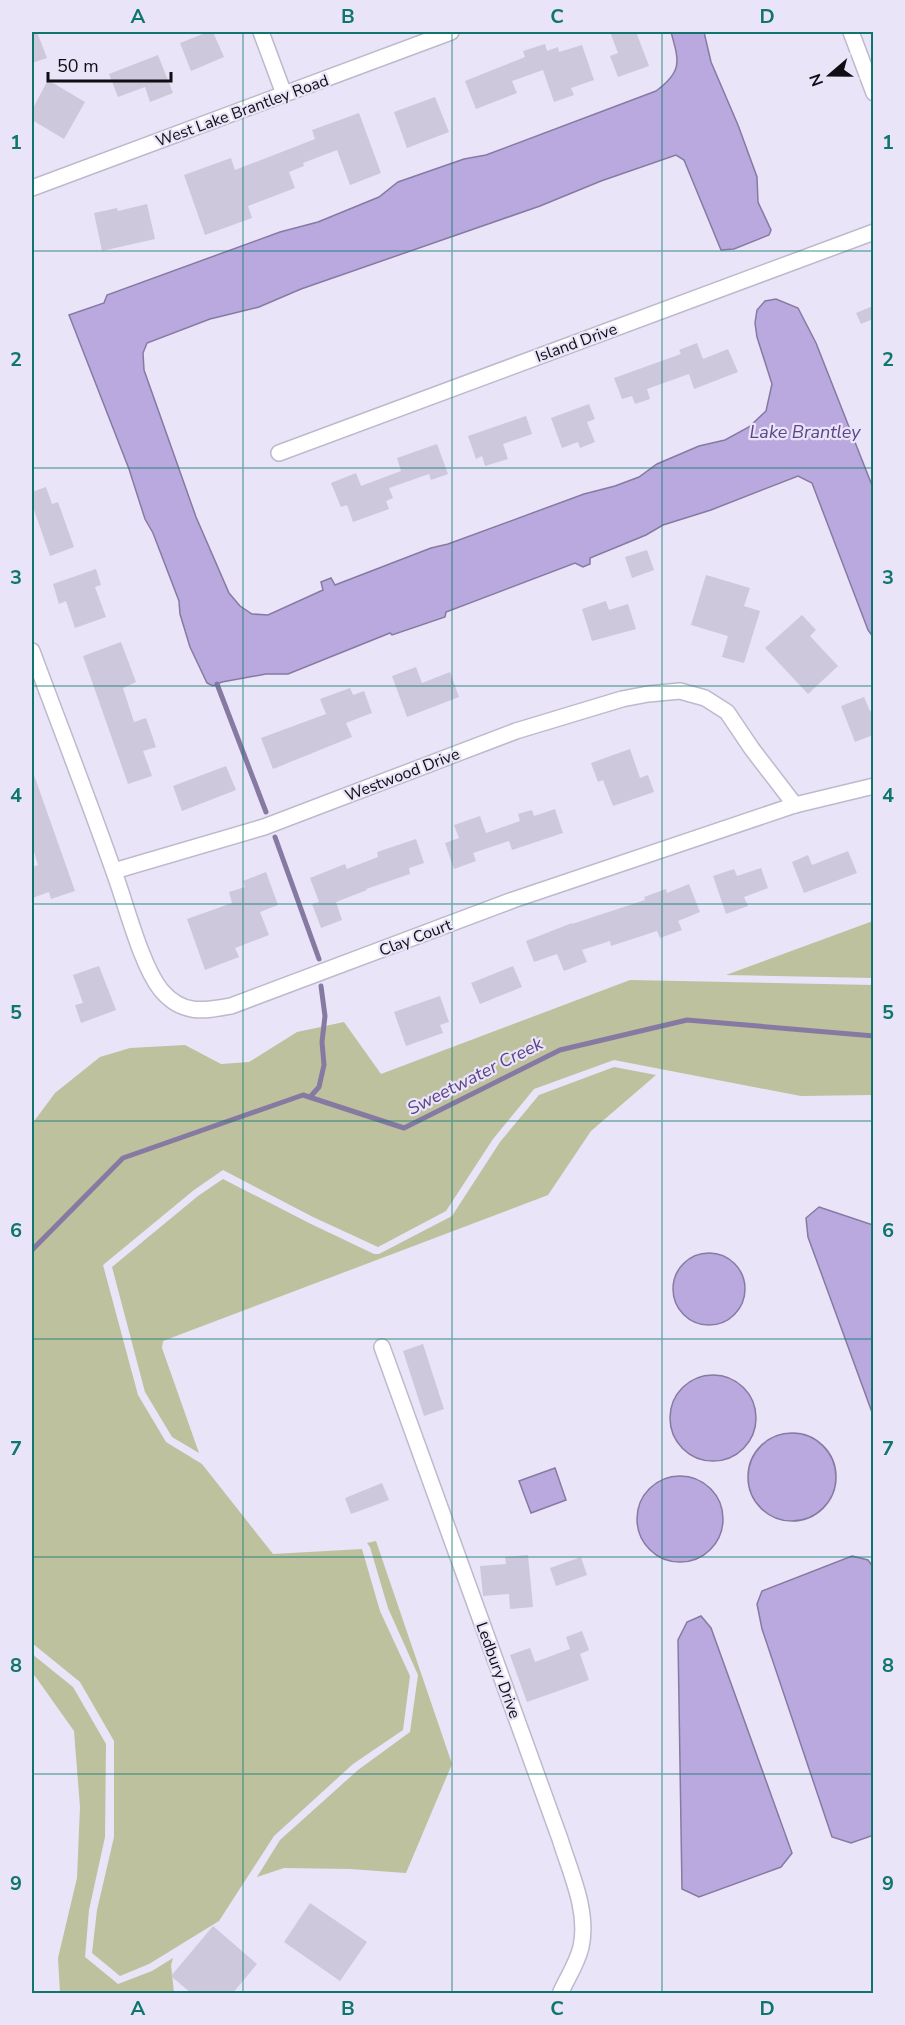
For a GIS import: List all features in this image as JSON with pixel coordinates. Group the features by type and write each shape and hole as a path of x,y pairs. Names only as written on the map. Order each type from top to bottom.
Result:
{"street":[{"path":"261,32 284,94"},
{"name":"West Lake Brantley Road","path":"32,188 451,32"},
{"path":"851,32 873,93"},
{"name":"Island Drive","path":"279,453 873,232"},
{"path":"32,651 114,871"},
{"name":"Westwood Drive","path":"114,871 264,827 516,731 648,694 680,692 705,698 727,712 795,805"},
{"path":"795,805 873,786"},
{"name":"Clay Court","path":"114,871 148,969 162,991 182,1007 202,1011 231,1006 513,900 795,805"},
{"name":"Ledbury Drive","path":"382,1347 560,1839 579,1900 583,1928 580,1948 573,1970 560,1994"}],"green space":[{"path":"873,921 873,978 726,975"},
{"path":"630,980 873,985 873,1095 801,1096 614,1060 534,1089 493,1139 446,1211 378,1247 313,1217 223,1170 194,1190 103,1265 138,1395 166,1442 202,1464 273,1554 362,1549 380,1611 410,1676 403,1730 353,1764 274,1836 219,1921 149,1964 120,1976 92,1953 97,1910 114,1837 114,1741 80,1682 32,1643 32,1124 55,1093 100,1057 130,1048 185,1045 221,1064 249,1062 297,1032 344,1022 381,1074"},
{"path":"614,1067 656,1075 591,1131 548,1195 163,1341 162,1348 199,1453 172,1437 145,1392 112,1267 198,1196 223,1179 309,1223 374,1254 379,1254 452,1216 500,1142 539,1095"},
{"path":"376,1541 452,1764 406,1873 284,1868 257,1877 280,1840 358,1770 410,1732 418,1675 388,1608 367,1543"},
{"path":"32,1654 73,1687 106,1744 105,1837 89,1910 85,1957 118,1984 152,1971 173,1958 171,1965 174,1993 60,1993 58,1958 77,1878 80,1807 74,1731 35,1676 32,1675"}],"water":[{"name":"Lake Brantley","path":"671,32 704,32 711,62 757,177 758,202 771,230 769,235 734,249 721,250 684,160 676,155 601,181 540,206 301,289 259,307 210,319 147,343 143,353 144,370 196,517 229,593 240,606 252,614 268,615 323,590 321,582 331,578 335,585 431,548 448,544 584,494 615,486 639,477 657,464 699,446 725,440 749,427 766,411 772,384 757,337 755,323 757,310 765,301 776,299 798,308 816,343 873,488 873,637 868,630 812,483 798,476 711,510 663,525 646,535 590,558 590,564 583,567 575,563 446,612 445,617 392,635 390,633 288,674 266,674 222,682 213,686 207,683 190,647 180,614 179,601 153,533 145,519 129,469 69,315 104,303 107,295 280,232 318,222 379,197 398,182 464,159 486,155 656,91 671,77 677,65"},
{"path":"819,1207 873,1225 873,1415 808,1237 806,1218"},
{"path":"709,1253 729,1259 739,1269 745,1289 739,1309 729,1319 709,1325 689,1319 679,1309 673,1289 679,1269 689,1259"},
{"path":"713,1375 737,1382 749,1394 756,1418 749,1442 737,1454 713,1461 689,1454 677,1442 670,1418 677,1394 689,1382"},
{"path":"792,1433 809,1436 823,1446 833,1460 836,1477 833,1494 823,1508 809,1518 792,1521 775,1518 761,1508 751,1494 748,1477 751,1460 761,1446 775,1436"},
{"path":"555,1468 566,1500 531,1513 519,1481"},
{"path":"680,1476 696,1480 710,1489 719,1503 723,1519 719,1535 710,1549 696,1558 680,1562 664,1558 650,1549 641,1535 637,1519 641,1503 650,1489 664,1480"},
{"path":"852,1556 868,1560 873,1567 874,1835 851,1843 832,1837 762,1629 757,1604 762,1591"},
{"path":"701,1616 711,1628 792,1853 781,1867 699,1897 682,1889 678,1640 687,1622"}],"building":[{"path":"32,32 37,32 47,58 32,63"},
{"path":"213,32 224,57 191,71 180,43"},
{"path":"610,32 636,32 649,66 618,77 610,56 618,53"},
{"path":"545,44 547,51 558,47 559,52 582,45 594,80 571,88 574,95 554,102 543,70 512,81 517,93 476,109 465,81 525,57 523,51"},
{"path":"158,55 173,93 150,102 145,87 118,97 109,74"},
{"path":"48,80 85,102 64,139 32,120 32,110"},
{"path":"435,97 449,132 407,148 394,112"},
{"path":"359,113 381,173 350,185 337,150 303,163 304,166 289,172 295,188 248,206 252,218 205,235 184,175 231,158 235,170 315,139 312,130"},
{"path":"147,204 155,239 102,251 94,213 117,208 118,211"},
{"path":"873,306 873,319 861,324 856,313"},
{"path":"697,343 703,359 728,349 738,372 694,389 689,374 647,389 650,399 635,404 632,396 622,399 614,378 681,354 679,350"},
{"path":"589,404 595,419 587,422 595,442 580,448 578,442 562,448 551,418"},
{"path":"526,416 532,434 503,444 508,459 485,466 482,456 476,459 468,436"},
{"path":"437,444 448,474 431,480 429,474 389,488 393,498 386,501 389,509 353,522 347,505 341,507 331,483 356,473 361,486 401,471 397,458"},
{"path":"46,487 52,504 58,502 74,547 50,556 32,504 32,492"},
{"path":"647,550 654,570 632,578 625,557"},
{"path":"96,569 101,585 95,587 106,617 75,628 66,601 59,604 53,584"},
{"path":"706,575 750,588 744,606 760,611 744,663 722,657 728,636 691,625"},
{"path":"606,601 609,610 628,604 636,629 592,641 582,609"},
{"path":"802,615 816,630 810,636 838,666 808,694 765,648"},
{"path":"121,642 136,682 123,688 134,722 146,718 156,747 143,751 152,776 128,784 83,656"},
{"path":"416,667 422,683 450,672 459,697 407,717 392,676"},
{"path":"350,688 353,695 364,691 372,713 346,723 352,737 273,769 261,738 326,714 320,699"},
{"path":"864,697 870,711 873,710 873,735 855,742 841,706"},
{"path":"630,749 640,778 648,775 654,792 613,806 603,780 598,782 591,763"},
{"path":"226,766 236,790 182,811 173,786"},
{"path":"32,775 34,775 75,891 51,899 49,892 32,898 32,867 38,865 32,845"},
{"path":"555,809 563,833 512,850 509,841 473,853 476,861 454,869 445,843 459,838 454,825 480,816 486,833 520,821 518,814 532,810 534,816"},
{"path":"416,839 424,863 409,868 410,874 336,902 342,920 321,928 312,904 319,902 310,878 345,864 347,869 378,857 377,852"},
{"path":"848,851 857,873 804,893 792,862 808,855 812,865"},
{"path":"761,868 768,888 744,897 748,906 726,914 713,876 734,869 737,876"},
{"path":"266,872 278,905 260,912 269,935 235,948 239,957 205,970 187,919 232,903 229,892 245,887 243,881"},
{"path":"689,884 700,912 678,921 682,930 660,938 657,931 611,946 610,941 582,950 587,962 564,971 557,954 534,962 526,941 572,923 645,900 644,897 666,889 667,893"},
{"path":"99,966 116,1010 81,1023 75,1005 83,1003 73,975"},
{"path":"513,966 522,987 480,1004 471,983"},
{"path":"440,996 449,1022 440,1025 443,1033 406,1046 394,1012"},
{"path":"423,1344 444,1409 424,1416 403,1351"},
{"path":"382,1483 389,1500 351,1514 345,1498"},
{"path":"528,1555 533,1607 510,1609 509,1594 483,1596 480,1566 506,1564 505,1557"},
{"path":"581,1557 587,1575 556,1586 550,1568"},
{"path":"582,1631 589,1650 580,1654 589,1680 527,1702 510,1655 530,1648 535,1662 570,1649 566,1637"},
{"path":"310,1903 367,1942 340,1981 284,1942"},
{"path":"213,1926 257,1964 232,1994 192,1994 171,1976"}],"waterway":[{"path":"217,684 266,812"},
{"path":"275,837 319,959"},
{"path":"310,1097 319,1087 324,1065 322,1042 325,1016 321,986"},
{"name":"Sweetwater Creek","path":"32,1250 123,1158 303,1095 404,1128 560,1050 687,1020 874,1036"}]}
